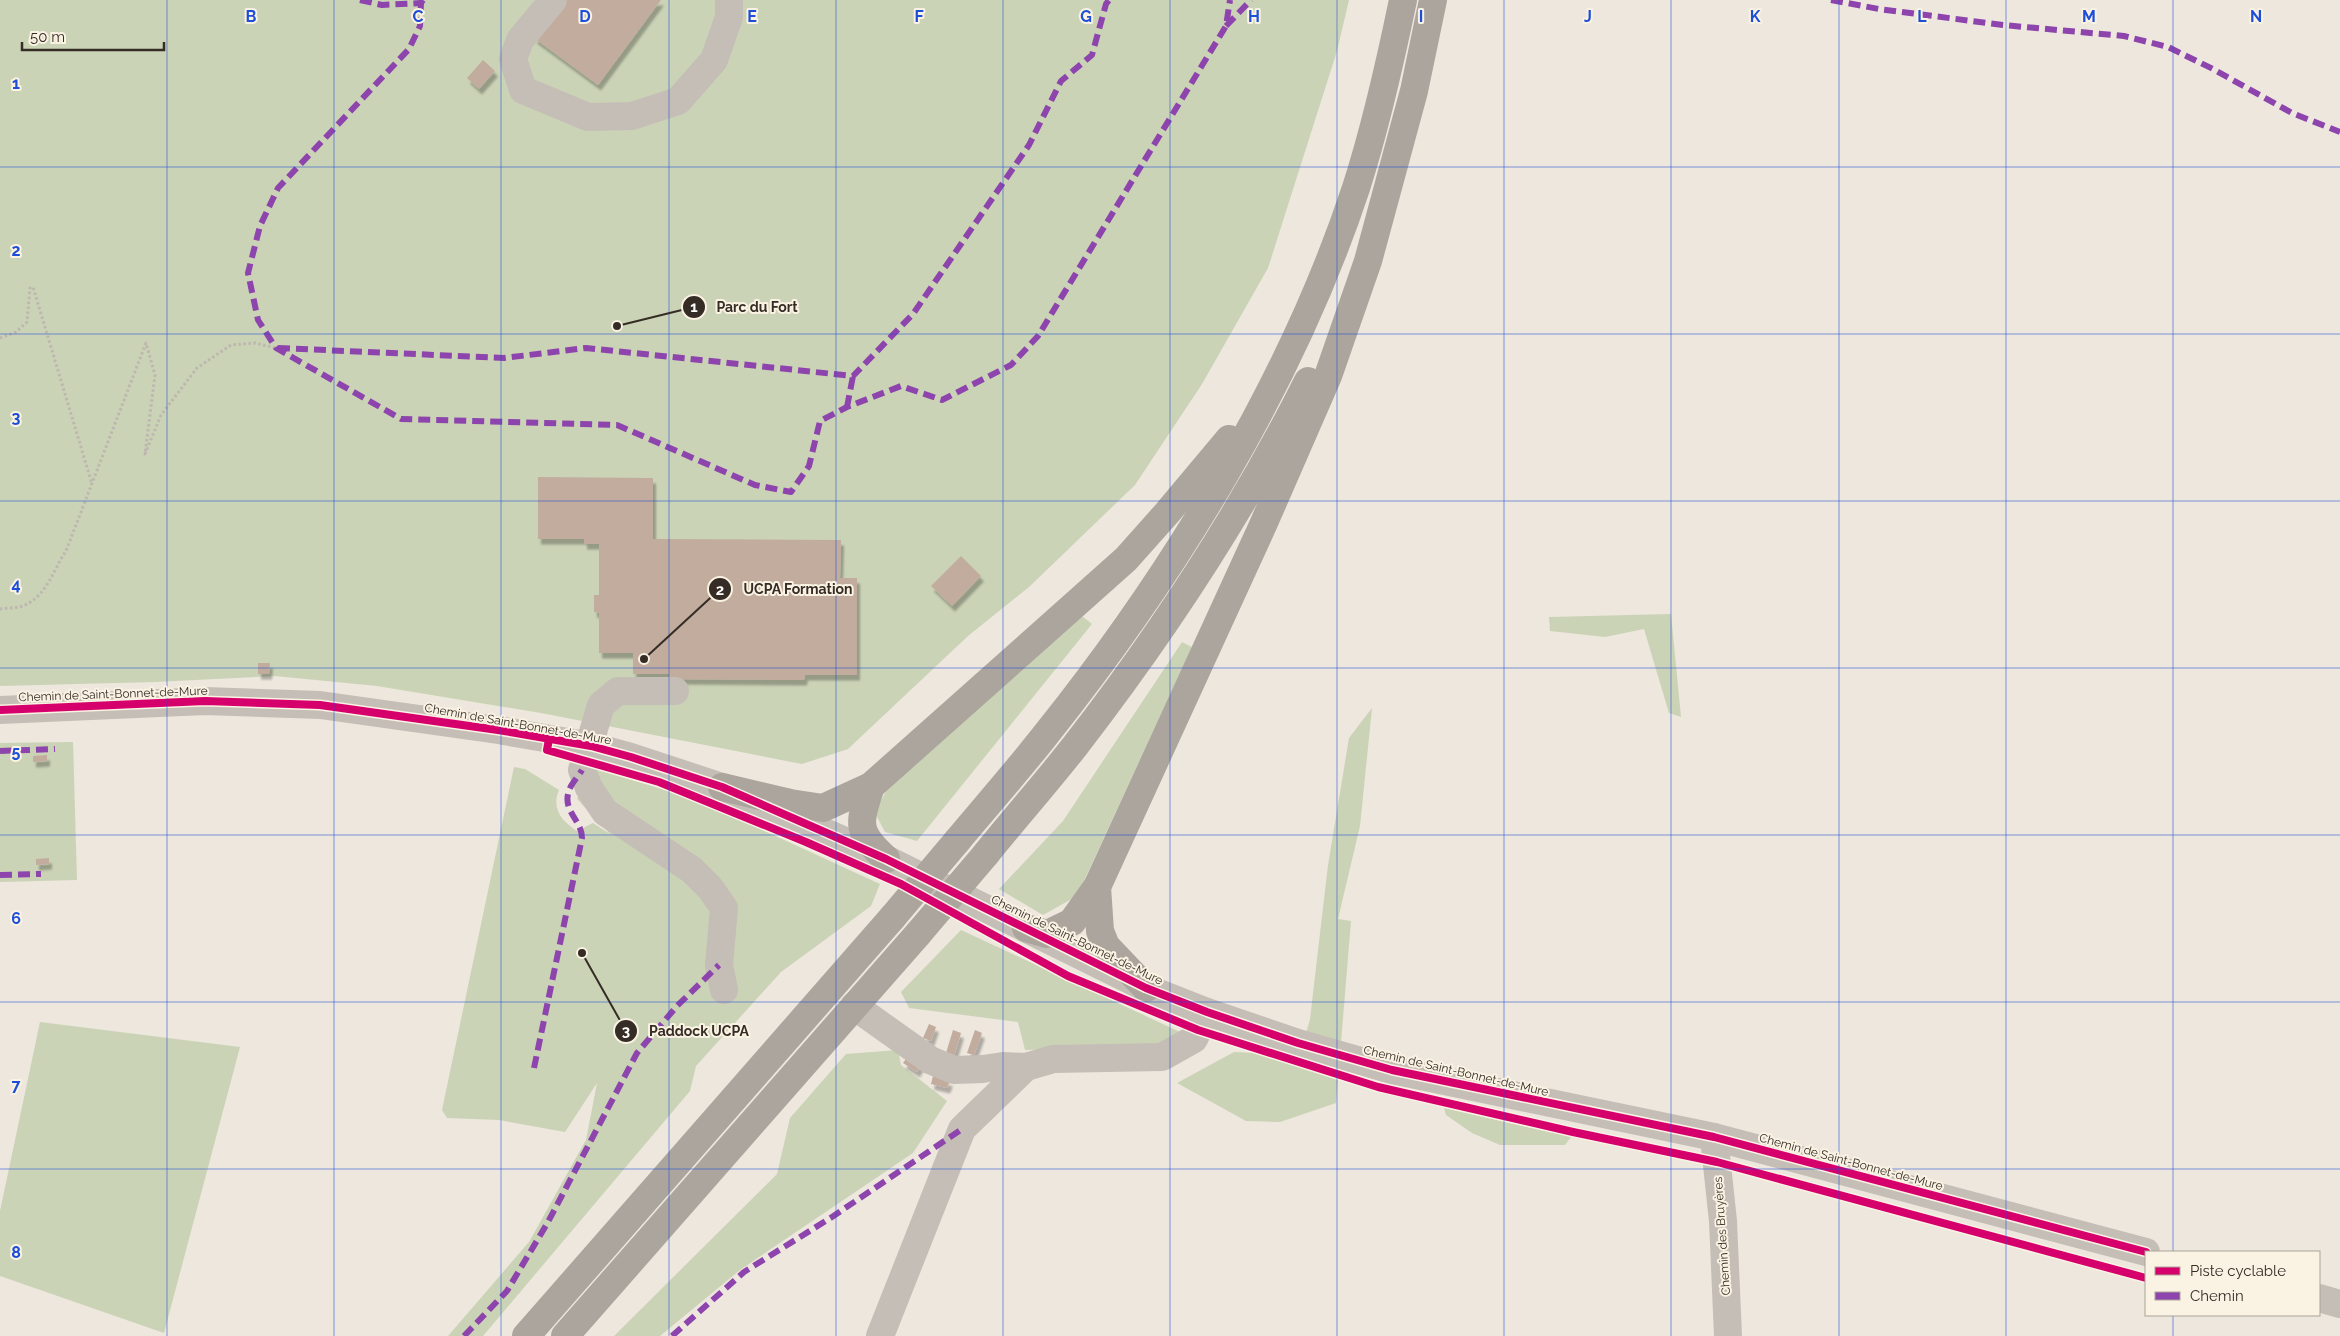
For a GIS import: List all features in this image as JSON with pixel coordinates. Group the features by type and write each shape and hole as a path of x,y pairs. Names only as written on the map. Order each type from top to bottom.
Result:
{"highway":[{"path":"526,1336 892,918 957,841 1047,733 1151,591 1206,505 1269,389 1308,309 1355,190 1390,68 1403,0"},
{"path":"1026,928 1047,934 1072,922 1097,888 1263,525 1328,376 1368,261 1414,91 1433,0"},
{"path":"565,1336 986,854 1074,747 1187,592 1234,516 1276,442 1333,330 1364,253 1395,163"},
{"path":"722,787 790,804 823,808 871,786 1126,559 1167,514 1269,389"},
{"path":"871,786 861,816 863,828 866,841 886,859"},
{"path":"1097,888 1100,931 1106,946 1146,988"}],"street":[{"path":"553,0 520,40 514,59 523,90 588,117 632,116 678,101 714,60 729,17 729,0"},
{"path":"675,691 618,691 601,705 582,770 589,788 604,812 692,870 710,888 724,908 719,965 724,990"},
{"name":"Chemin de Saint-Bonnet-de-Mure","path":"0,710 204,701 320,705 463,724 590,746 631,757 722,787 886,859 1146,988 1207,1012 1298,1043 1392,1070 1714,1137 2145,1252"},
{"path":"854,1006 930,1060 954,1070 1004,1066 1026,1067 1053,1059 1162,1057 1194,1039 1207,1012"},
{"path":"880,1336 962,1129 1026,1067"},
{"name":"Chemin des Bruyères","path":"1714,1137 1723,1221 1728,1336"},
{"path":"2320,1298 2340,1304"}],"path":[{"path":"0,338 16,332 27,322 30,288 33,287 92,485"},
{"path":"0,610 23,606 38,596 47,586 55,567 66,551 146,343 154,375 144,454 161,415 197,368 231,345 255,343 276,348"}],"green space":[{"path":"0,0 1349,0 1337,51 1268,268 1202,384 1135,485 1029,587 968,636 848,749 802,764 541,713 377,686 275,676 155,682 0,686"},
{"path":"1671,614 1681,717 1669,713 1644,629 1605,637 1550,631 1549,617"},
{"path":"1082,616 1092,624 917,841 885,832 875,813 890,783"},
{"path":"1182,642 1192,647 1077,896 1043,915 999,889 1063,821"},
{"path":"1372,708 1360,826 1338,919 1351,921 1336,1103 1280,1122 1246,1121 1177,1083 1234,1052 1300,1055 1310,1019 1328,865 1349,738"},
{"path":"73,742 77,880 0,882 0,743"},
{"path":"514,767 525,769 559,790 556,803 559,814 577,831 593,823 610,834 577,799 592,768 695,799 880,884 871,906 781,972 696,1066 690,1091 483,1336 448,1336 529,1242 586,1140 597,1083 565,1132 499,1120 447,1118 442,1110"},
{"path":"961,930 1180,1032 1175,1046 1025,1050 1018,1022 909,1008 901,992"},
{"path":"40,1022 240,1047 164,1333 0,1276 0,1211"},
{"path":"898,1050 901,1065 947,1101 913,1153 740,1270 660,1336 614,1336 777,1174 790,1118 846,1054"},
{"path":"1444,1108 1571,1137 1565,1145 1500,1145 1472,1133 1446,1115"}],"building":[{"path":"563,0 661,0 598,85 534,38"},
{"path":"483,60 495,71 479,89 467,78"},
{"path":"538,477 653,478 653,539 841,540 840,578 857,578 857,675 805,675 804,680 669,679 669,674 633,674 633,653 599,653 599,613 594,612 594,595 599,595 599,544 584,544 584,539 538,539"},
{"path":"961,556 981,576 952,606 931,586"},
{"path":"258,663 270,663 269,674 258,674"},
{"path":"47,755 47,761 33,762 33,756"},
{"path":"49,858 49,864 36,865 36,859"},
{"path":"929,1024 936,1027 931,1041 923,1038"},
{"path":"953,1030 961,1033 954,1056 946,1053"},
{"path":"975,1030 982,1033 974,1055 967,1053"},
{"path":"908,1056 921,1065 917,1072 903,1063"},
{"path":"933,1076 950,1081 947,1088 931,1084"}],"marked path":[{"path":"360,0 382,5 421,3"},
{"path":"423,0 421,3 420,26 409,49 278,188 260,226 248,273 258,320 276,348 401,419 617,425 755,485 791,492 809,466 820,421 847,407 901,386 942,400 1011,365 1038,336 1226,26 1230,0"},
{"path":"278,348 504,358 586,348 853,376 913,314 1029,145 1061,81 1092,55 1106,4 1109,0"},
{"path":"1226,26 1251,0"},
{"path":"1831,0 1879,9 2003,25 2124,36 2168,47 2213,69 2292,113 2340,132"},
{"path":"847,407 853,376"},
{"path":"0,751 55,749"},
{"path":"534,1068 582,838 579,826 568,806 567,800 570,788 582,770"},
{"path":"0,875 41,874"},
{"path":"464,1336 507,1291 548,1222 637,1053 677,1006 719,965"},
{"path":"672,1336 744,1272 832,1217 962,1129"}],"cycle path":[{"path":"0,710 205,701 320,705 498,730 591,746 722,787 886,859 1146,988 1207,1012 1298,1043 1392,1070 1714,1137 2145,1252"},
{"path":"549,739 547,750 659,782 806,842 901,884 1068,976 1198,1030 1378,1087 1573,1132 1717,1162 2145,1278"}],"place":[{"name":"Parc du Fort","path":"617,326"},
{"name":"UCPA Formation","path":"644,659"},
{"name":"Paddock UCPA","path":"582,953"}]}
